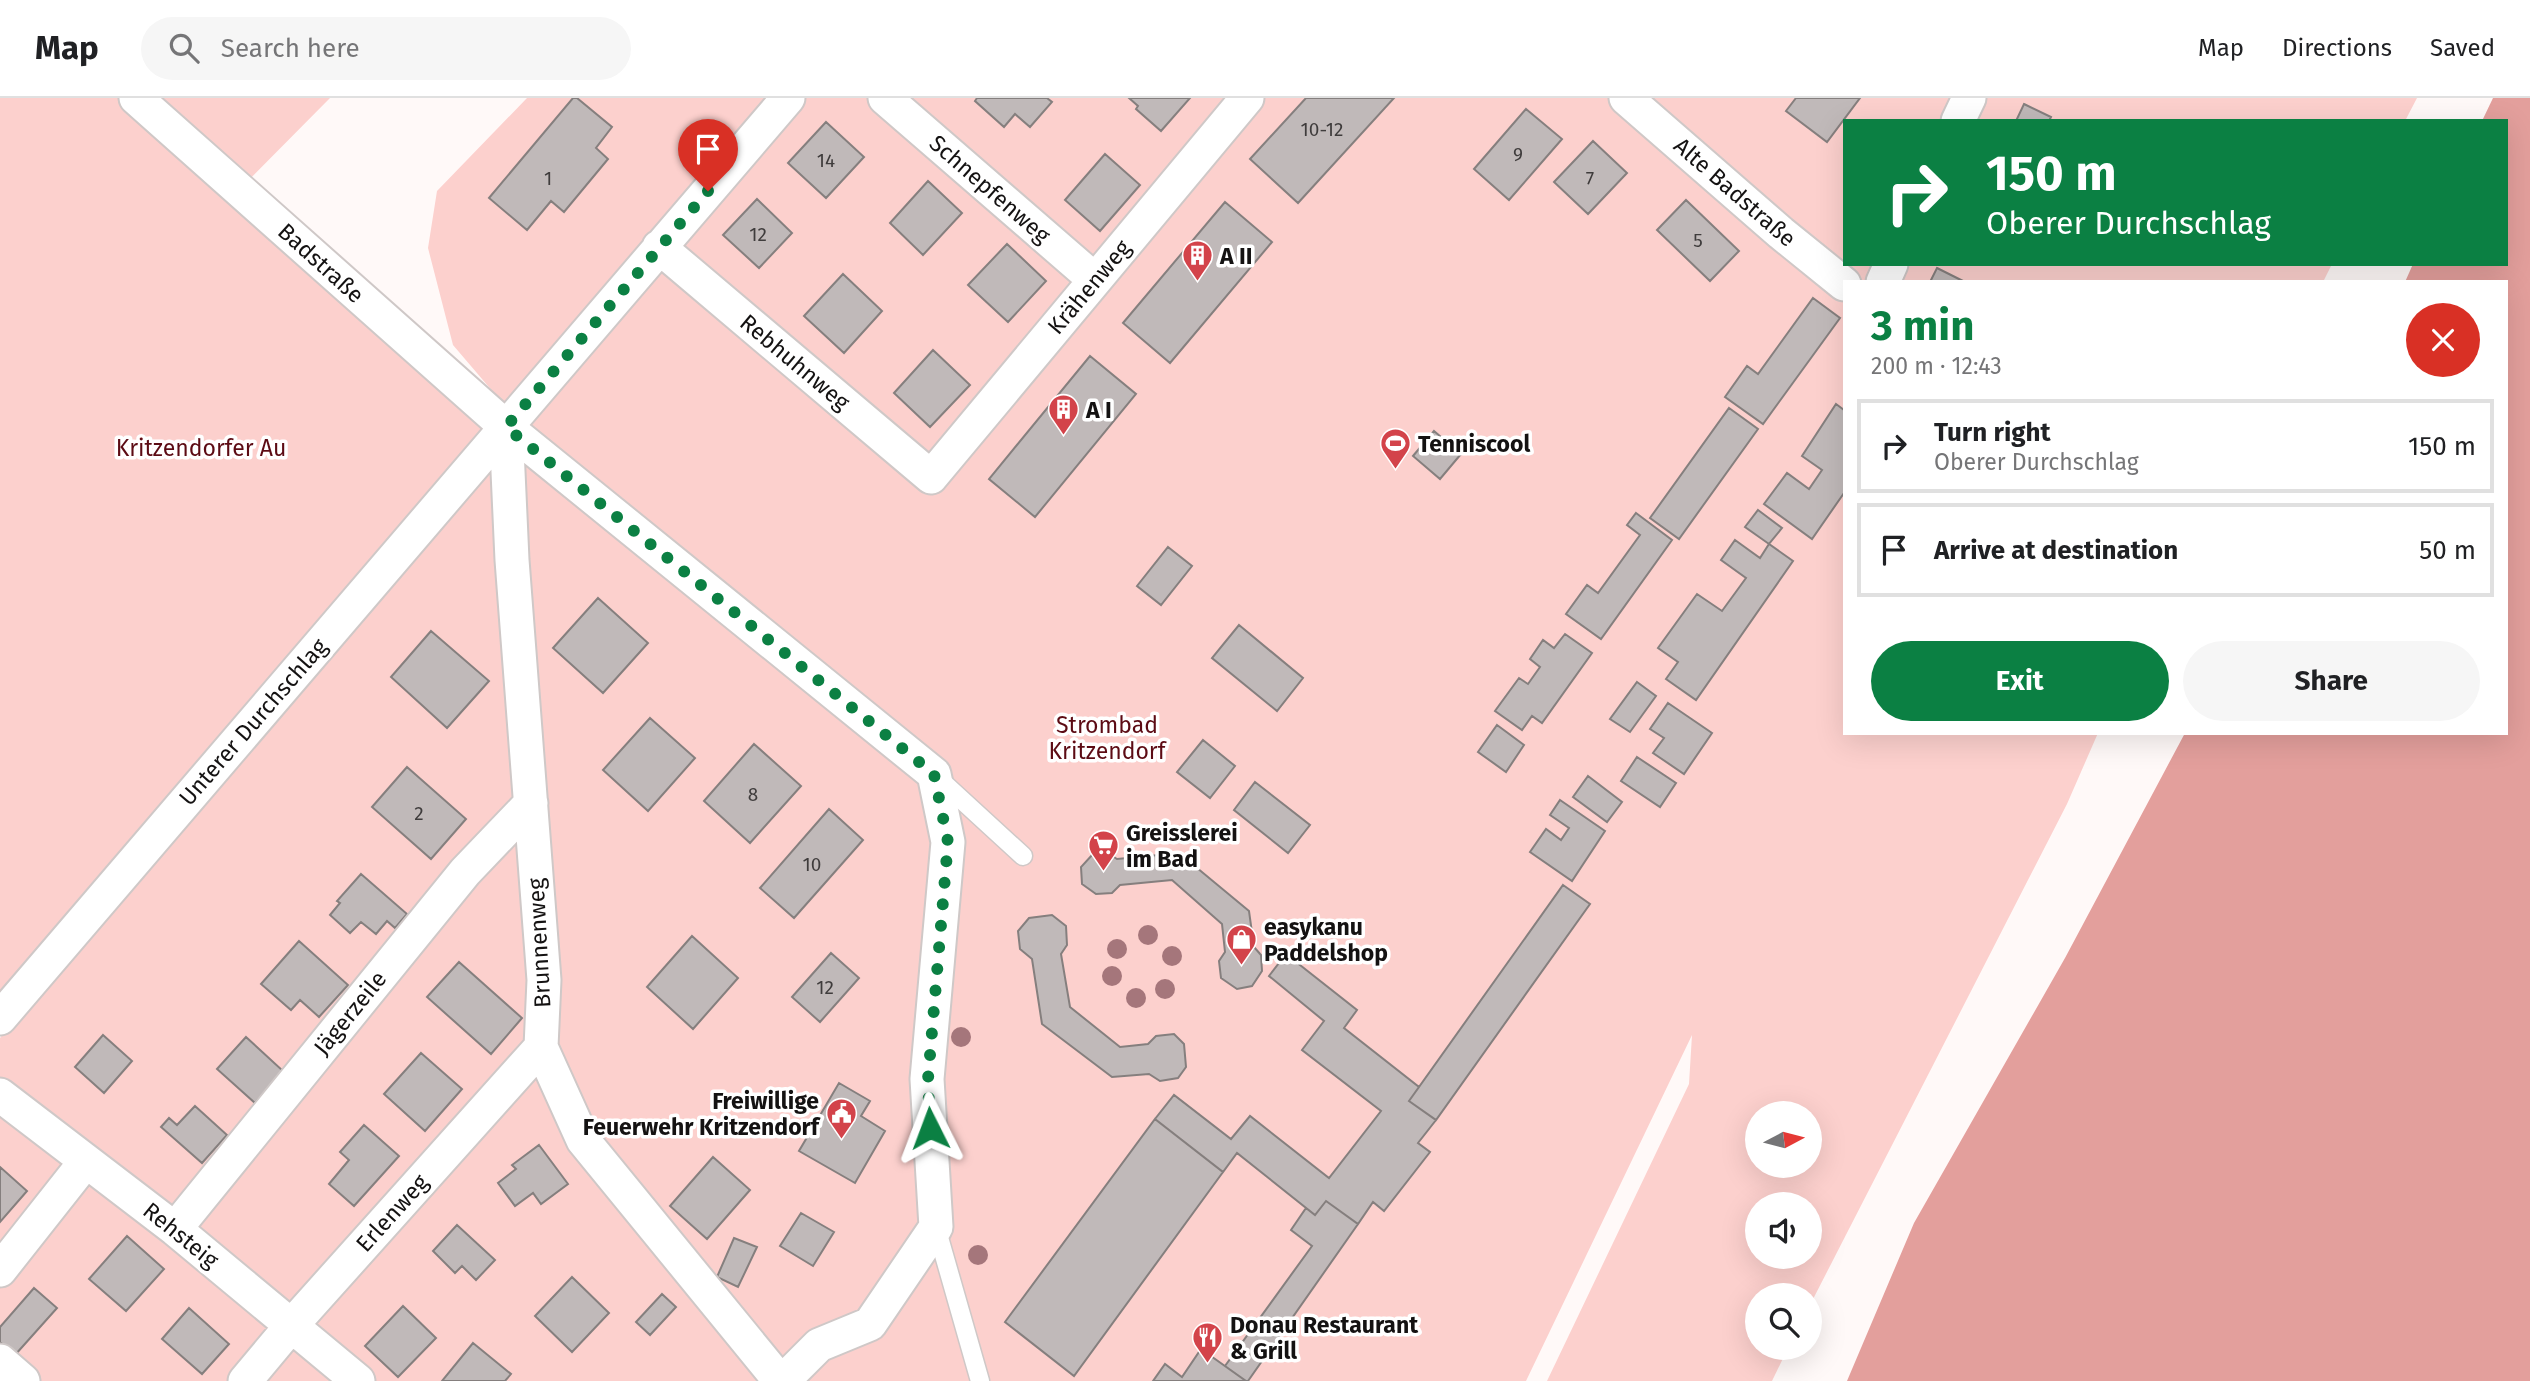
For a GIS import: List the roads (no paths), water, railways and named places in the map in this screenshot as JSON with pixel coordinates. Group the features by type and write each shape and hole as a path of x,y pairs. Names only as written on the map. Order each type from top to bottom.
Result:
{"street":[{"name":"Badstraße","path":"136,98 506,427 934,774"},
{"name":"Unterer Durchschlag","path":"0,1018 788,98"},
{"name":"Schnepfenweg","path":"885,98 1095,280"},
{"name":"Krähenweg","path":"931,477 1247,98"},
{"name":"Alte Badstraße","path":"1626,98 1843,283"},
{"path":"1959,119 1969,98"},
{"name":"Rebhuhnweg","path":"659,247 931,477"},
{"name":"Brunnenweg","path":"506,427 512,560 544,980 541,1047 583,1140 782,1381"},
{"path":"782,1381 819,1345 870,1324 936,1227 928,1079 948,842 934,774"},
{"name":"Jägerzeile","path":"176,1229 465,872 531,803"},
{"name":"Erlenweg","path":"245,1381 541,1047"},
{"name":"Rehsteig","path":"0,1095 176,1229 358,1381"},
{"path":"0,1270 86,1161"},
{"path":"0,1361 23,1381"}],"lane":[{"path":"934,774 1023,856"},
{"path":"936,1227 980,1381"}],"place":[{"name":"A II","path":"1197,283"},
{"name":"A I","path":"1063,437"},
{"name":"Tenniscool","path":"1395,471"},
{"name":"Greisslerei im Bad","path":"1103,873"},
{"name":"easykanu Paddelshop","path":"1241,967"},
{"name":"Freiwillige Feuerwehr Kritzendorf","path":"842,1141"},
{"name":"Donau Restaurant & Grill","path":"1207,1365"}],"park label":[{"name":"Kritzendorfer Au","path":"201,448"},
{"name":"Strombad Kritzendorf","path":"1107,738"}]}
